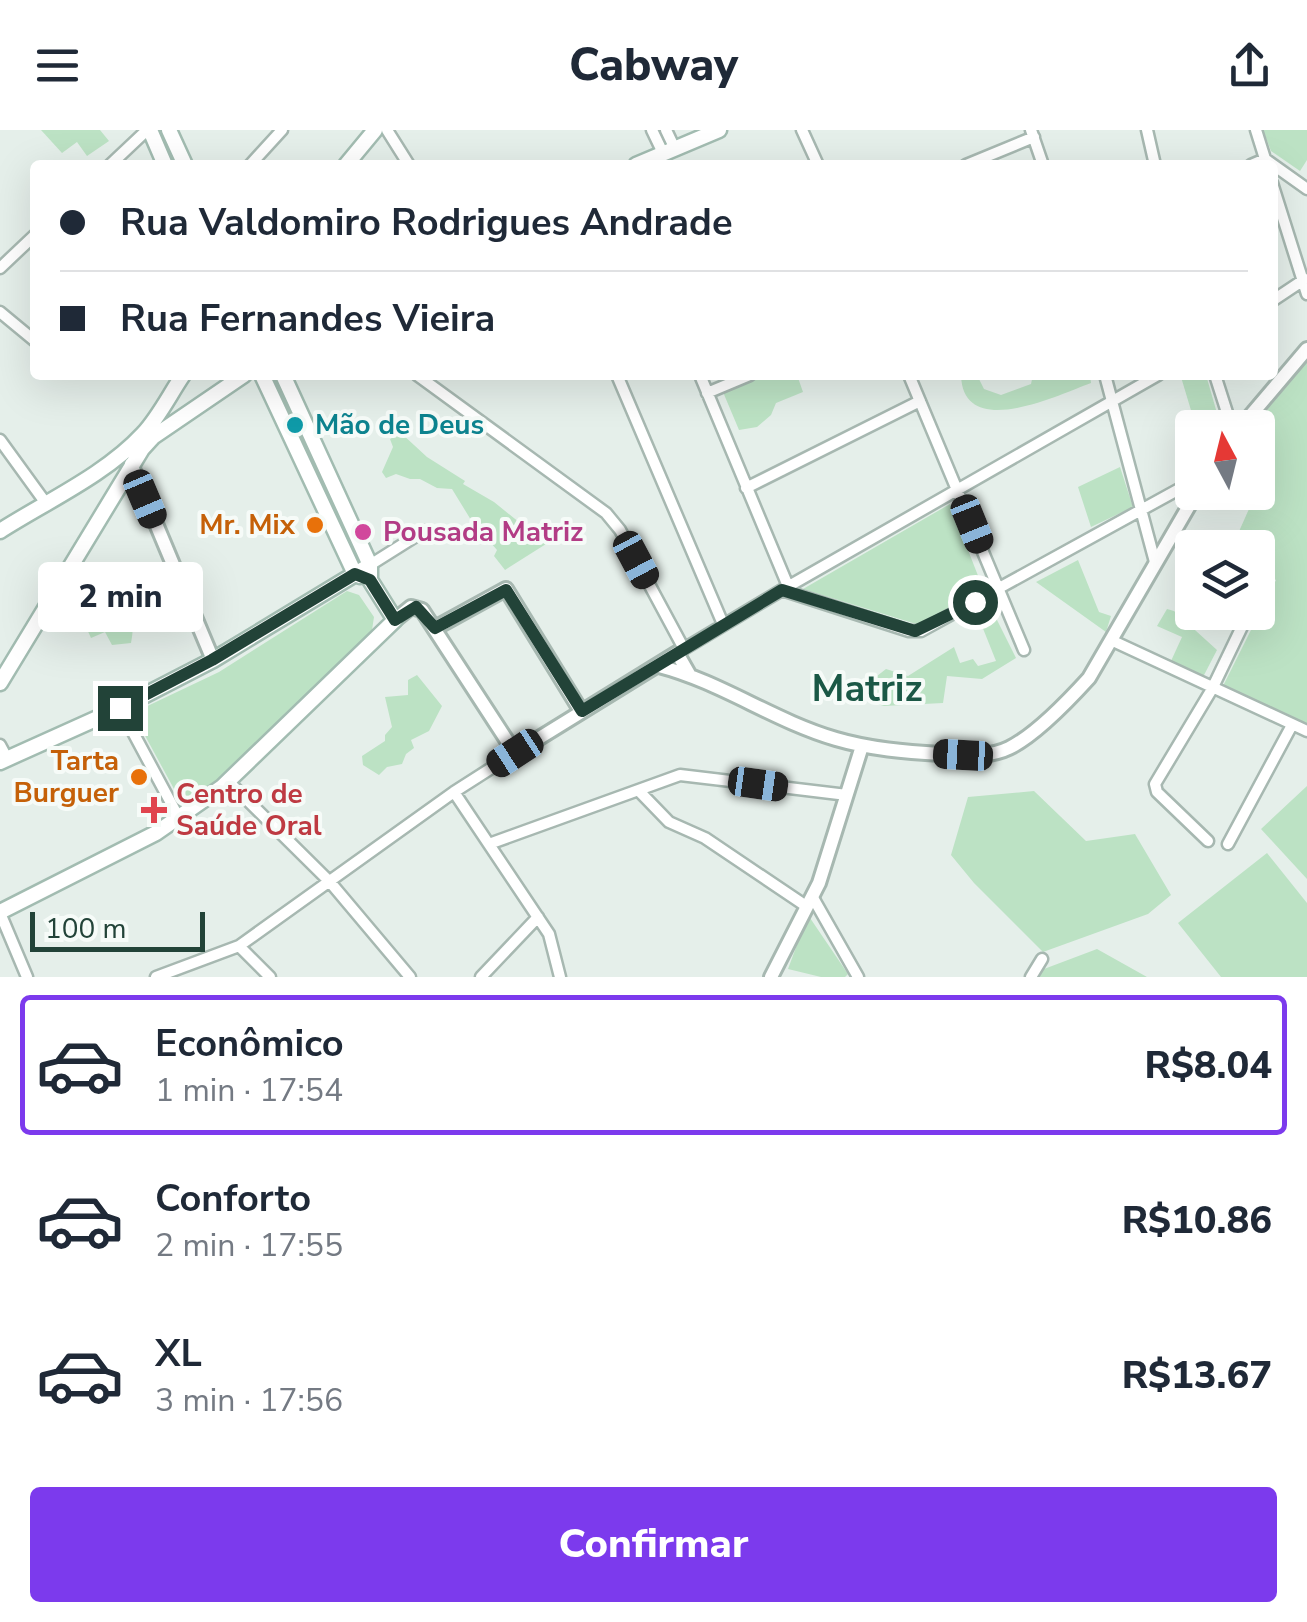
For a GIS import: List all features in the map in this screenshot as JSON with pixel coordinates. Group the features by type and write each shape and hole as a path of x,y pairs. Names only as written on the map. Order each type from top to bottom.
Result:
{"main road":[{"path":"148,130 163,160"},
{"path":"169,130 184,160"},
{"path":"350,160 375,130"},
{"path":"648,160 719,130"},
{"path":"150,434 179,380"},
{"path":"0,531 102,468 126,459 150,434 236,380"},
{"path":"264,380 355,574"},
{"path":"0,912 156,833 229,782 395,620 285,380"},
{"path":"0,683 118,485 126,459"},
{"path":"102,468 112,472 118,485"},
{"path":"2,755 120,708 212,660 355,574 370,572"}],"street":[{"path":"115,160 148,130"},
{"path":"255,160 282,130"},
{"path":"387,130 406,160"},
{"path":"652,130 669,151"},
{"path":"666,130 669,151"},
{"path":"802,130 816,160"},
{"path":"1147,130 1154,160"},
{"path":"1256,130 1265,160"},
{"path":"977,160 1033,134 1041,160"},
{"path":"1278,170 1307,189"},
{"path":"1278,200 1307,294"},
{"path":"0,268 30,240"},
{"path":"1278,297 1305,279"},
{"path":"0,312 30,337"},
{"path":"1255,410 1307,349"},
{"path":"425,380 606,514 620,530 690,674"},
{"path":"619,380 723,624"},
{"path":"702,380 785,588"},
{"path":"707,393 738,380"},
{"path":"910,380 1024,650"},
{"path":"1106,380 1144,509 1155,562"},
{"path":"156,977 240,946 454,792 582,711 723,624 1150,380"},
{"path":"1218,380 1227,410"},
{"path":"746,488 920,401"},
{"path":"0,440 45,502"},
{"path":"126,459 212,660"},
{"path":"785,588 915,631 928,628 1175,492"},
{"path":"659,666 690,674 824,735 862,746 992,754 1008,749 1072,698 1089,678 1186,510"},
{"path":"370,572 424,530"},
{"path":"435,628 506,590 582,711"},
{"path":"395,620 416,607 435,628 515,753"},
{"path":"1208,841 1155,784 1212,689 1240,630"},
{"path":"1113,640 1307,732"},
{"path":"120,708 179,818"},
{"path":"1228,844 1292,725"},
{"path":"774,976 832,850 862,746"},
{"path":"489,844 680,775 848,795"},
{"path":"229,782 330,882 406,976"},
{"path":"640,790 669,822 705,838 809,901 858,977"},
{"path":"454,792 548,934 560,977"},
{"path":"0,912 27,977"},
{"path":"481,977 538,918"},
{"path":"240,946 270,977"},
{"path":"1031,977 1042,959"}],"green space":[{"path":"41,130 100,130 109,141 87,156 77,142 62,153"},
{"path":"1263,130 1307,130 1307,160 1300,171 1271,151"},
{"path":"1307,361 1307,724 1222,688 1251,630 1275,630 1275,530 1240,530 1249,510 1275,510 1275,410 1263,410"},
{"path":"752,380 799,380 803,392 776,403 771,415 757,427 739,430 723,392"},
{"path":"962,380 980,380 984,389 1001,395 1031,384 1032,380 1091,383 1036,403 995,410 978,406 966,395"},
{"path":"1182,380 1207,380 1216,410 1191,410"},
{"path":"401,433 427,457 494,502 546,544 505,570 494,556 497,550 471,520 452,489 396,474 386,478 382,472 393,447 390,439"},
{"path":"1120,467 1133,507 1091,527 1078,487"},
{"path":"950,504 984,591 916,624 803,589"},
{"path":"1078,560 1099,612 1111,616 1106,632 1036,582"},
{"path":"347,591 359,595 374,617 372,630 224,778 191,801 180,800 136,719 139,710 219,672"},
{"path":"118,602 132,620 131,643 112,645 105,632 91,638 86,627 89,622 102,615 109,604"},
{"path":"990,606 1016,658 982,679 947,676 943,703 884,706 871,702 877,676 886,669 908,676 954,647 960,663 973,659 978,666 996,661 976,611"},
{"path":"1167,609 1174,611 1175,630 1195,630 1217,650 1203,677 1171,661 1182,637 1157,626"},
{"path":"417,675 442,706 429,731 411,740 414,748 402,764 387,767 379,775 363,765 362,756 385,741 392,727 385,697 408,695 408,680"},
{"path":"1307,786 1307,879 1261,829"},
{"path":"1034,791 1086,841 1135,834 1171,895 1148,914 1043,952 951,855 968,797"},
{"path":"1267,853 1307,903 1307,977 1221,977 1178,923"},
{"path":"808,915 848,974 845,977 821,977 788,969"},
{"path":"1097,949 1147,977 1039,977 1044,969"}],"place":[{"name":"Mão de Deus","path":"295,425"},
{"name":"Mr. Mix","path":"315,525"},
{"name":"Pousada Matriz","path":"363,532"},
{"name":"Tarta Burguer","path":"139,777"},
{"name":"Centro de Saúde Oral","path":"154,810"}],"district":[{"name":"Matriz","path":"867,688"}],"route":[{"path":"120,708 212,660 355,574 370,580 395,620 416,607 435,628 506,590 582,711 782,590 915,631 975,602"}]}
